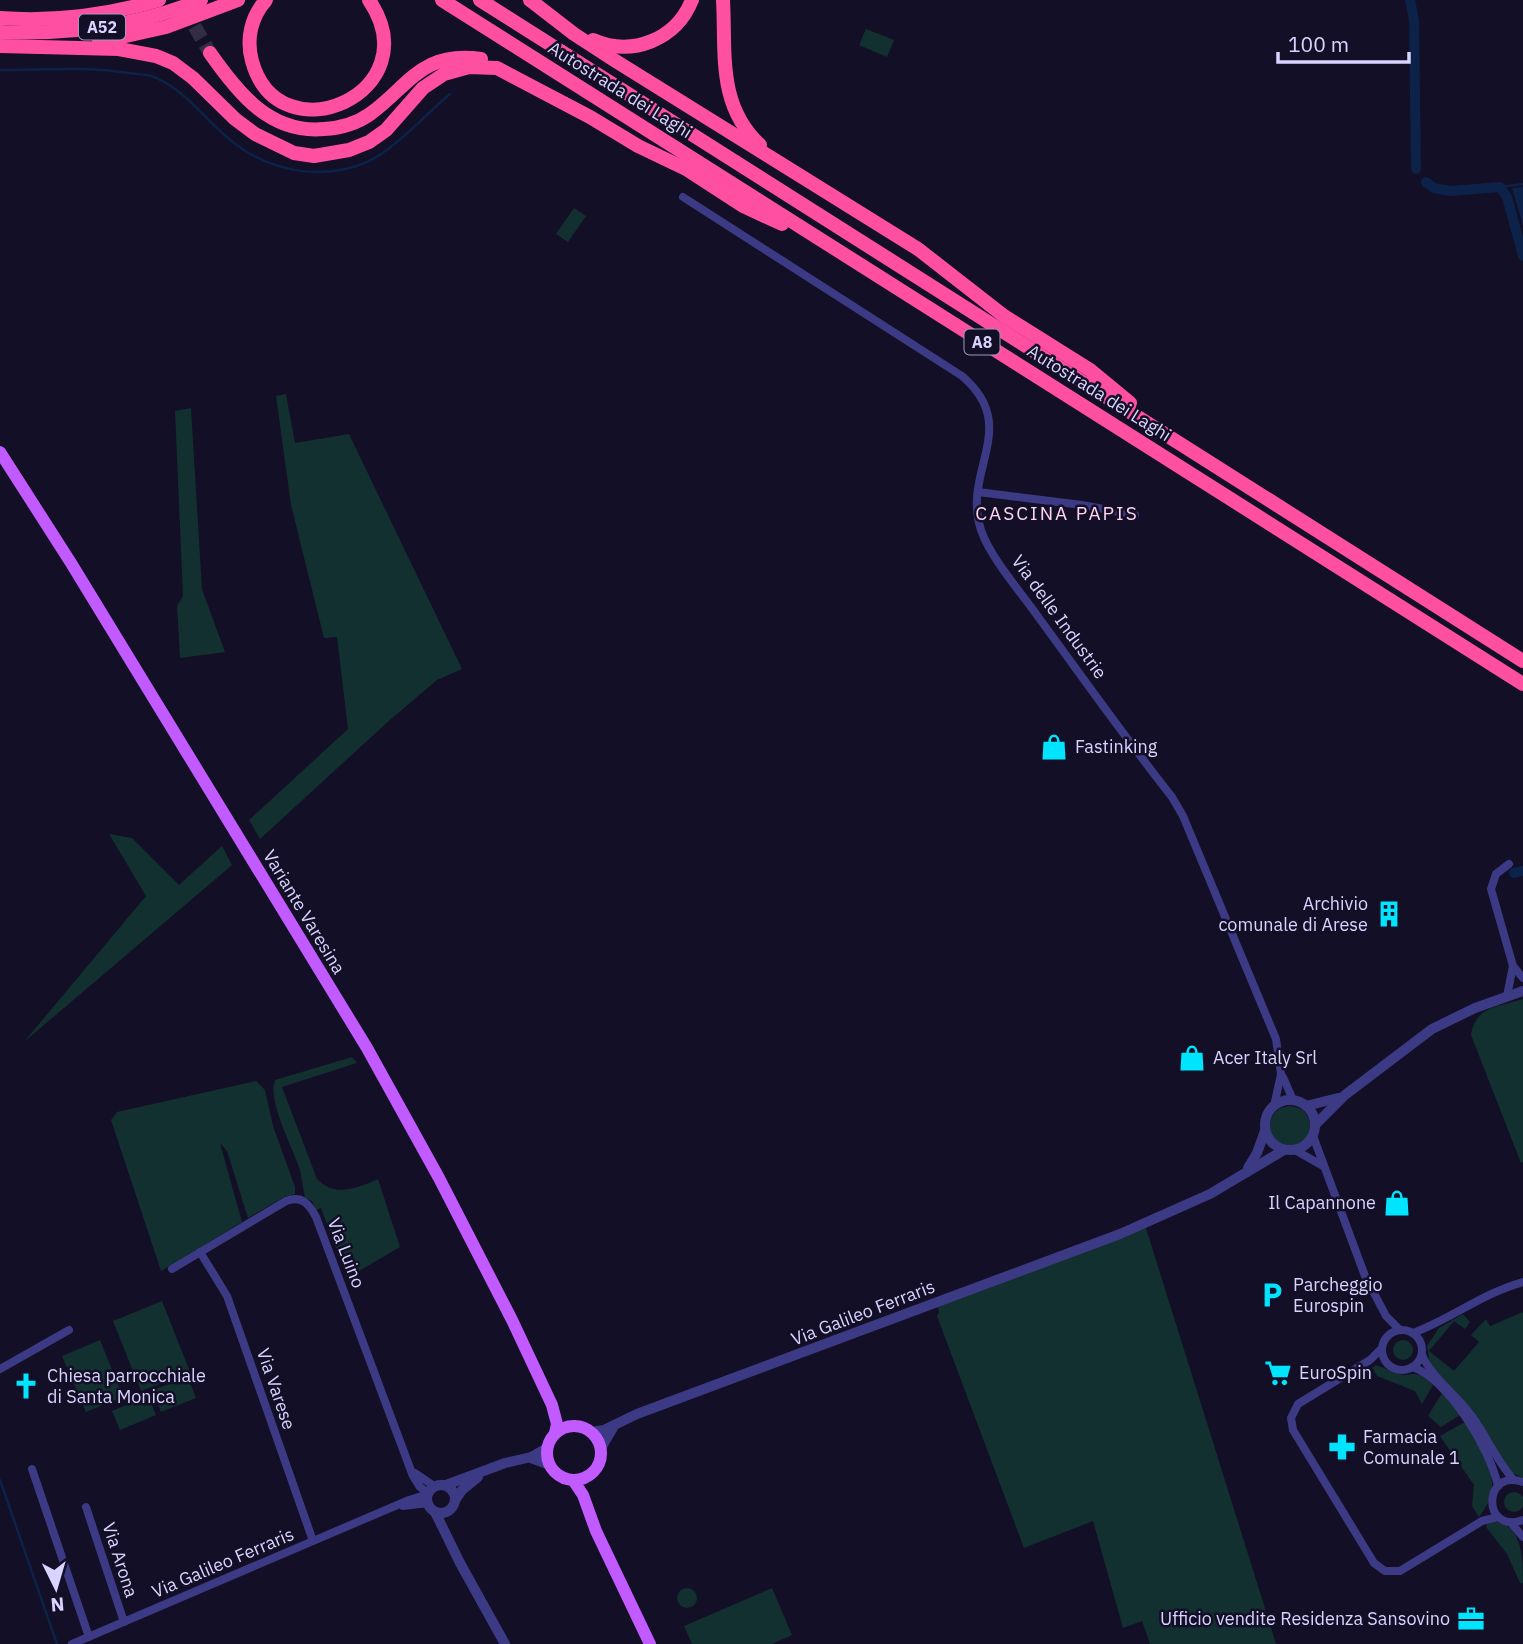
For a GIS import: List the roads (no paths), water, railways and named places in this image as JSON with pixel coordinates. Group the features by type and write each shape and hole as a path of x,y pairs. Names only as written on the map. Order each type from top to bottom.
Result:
{"highway":[{"name":"A52","path":"0,18 40,19 88,15 159,0"},
{"name":"A52","path":"0,32 52,32 100,27 152,17 201,0"},
{"path":"35,47 99,42 141,34 190,20 238,0"},
{"path":"266,0 255,14 250,37 250,55 256,73 267,89 285,102 316,110 338,107 354,98 367,88 379,67 383,51 382,27 369,0"},
{"name":"Autostrada dei Laghi","path":"442,0 1523,684"},
{"name":"Autostrada dei Laghi","path":"480,0 1523,661"},
{"path":"535,4 595,41 615,47 627,47 648,44 665,34 683,17 692,0"},
{"path":"723,0 726,80 731,103 740,121 762,146 835,197"},
{"path":"535,4 614,60 925,254 1023,330 1090,370 1183,445"},
{"path":"0,46 128,50 166,60 193,78 246,128 284,149 303,155 337,153 369,142 386,130 430,83 452,71 469,67 488,66 506,72 590,117"},
{"path":"210,53 231,83 260,112 281,124 300,129 339,128 356,122 376,109 417,72 441,62 467,58 493,61 509,67 638,146 685,169 743,205 843,253"}],"main road":[{"name":"Variante Varesina","path":"0,452 71,562 367,1048 439,1178 512,1320 552,1405 557,1424 555,1433"},
{"name":"Variante Varesina","path":"552,1405 565,1420 592,1433"},
{"path":"575,1426 564,1427 555,1433 547,1448 550,1465 557,1474 573,1480 590,1475"},
{"path":"587,1505 590,1475 600,1460 601,1448 592,1433"},
{"path":"573,1480 650,1644"}],"street":[{"name":"Via delle Industrie","path":"683,197 962,376 974,386 987,405 990,423 978,492 980,526 990,549 1172,797 1183,816 1273,1028 1281,1074 1293,1100"},
{"path":"978,492 1082,505 1135,515"},
{"path":"1509,864 1496,874 1490,889 1513,966 1523,978"},
{"path":"1507,996 1513,966"},
{"path":"1290,1150 1308,1142 1314,1130 1345,1095 1432,1029 1463,1013 1523,991"},
{"name":"Via delle Industrie","path":"1274,1106 1281,1074"},
{"path":"1306,1106 1329,1102 1345,1095"},
{"path":"1242,1174 1257,1153 1265,1130 1266,1117 1274,1106 1293,1100 1306,1106 1314,1118 1314,1130 1324,1167 1361,1267 1386,1316 1400,1329 1413,1333 1421,1342 1422,1355 1429,1368 1476,1422 1503,1468 1513,1479 1523,1482"},
{"path":"1265,1130 1272,1143 1324,1167"},
{"name":"Via Galileo Ferraris","path":"592,1433 1120,1234 1210,1194 1242,1174 1290,1150"},
{"name":"Via Luino","path":"172,1269 286,1201 295,1199 306,1202 316,1217 408,1461 429,1494"},
{"name":"Via Varese","path":"200,1252 227,1296 313,1541"},
{"path":"1413,1333 1435,1324 1480,1298 1523,1282"},
{"path":"1386,1316 1387,1336 1381,1349 1370,1360 1302,1401 1294,1409 1291,1421 1298,1440 1374,1563 1385,1571 1400,1571 1482,1521 1498,1517"},
{"path":"1421,1342 1435,1324"},
{"path":"1387,1336 1400,1329"},
{"path":"0,1369 69,1330"},
{"path":"1381,1349 1384,1361"},
{"path":"1370,1360 1384,1361 1400,1370 1412,1367 1422,1355"},
{"path":"1412,1367 1428,1375 1465,1416 1490,1459 1498,1486"},
{"path":"601,1448 618,1423"},
{"path":"505,1644 451,1543 429,1494 446,1485 527,1458 547,1448"},
{"path":"527,1458 538,1459 550,1465"},
{"path":"32,1469 89,1637"},
{"path":"451,1543 448,1522 456,1499 471,1482 489,1470"},
{"path":"1482,1521 1492,1507 1493,1492 1498,1486 1513,1479"},
{"path":"446,1485 453,1490 456,1499"},
{"name":"Via Galileo Ferraris","path":"72,1644 421,1495 429,1494"},
{"name":"Via Arona","path":"86,1507 124,1622"},
{"path":"1492,1507 1498,1517 1511,1523 1523,1537"},
{"path":"436,1511 442,1513 451,1509"},
{"path":"1511,1523 1523,1520"}],"water":[{"path":"1523,187 1523,226 1512,188"}],"waterway":[{"path":"1410,0 1414,20 1416,169"},
{"path":"0,70 96,70 151,76 165,82 184,96 243,149 277,165 313,172 349,168 367,162 399,140 450,94"},
{"path":"1426,182 1434,188 1450,191 1500,187 1507,197 1523,256"},
{"path":"1500,187 1523,184"},
{"path":"1514,873 1523,871"},
{"path":"0,1480 57,1644"}],"tunnel":[{"path":"184,8 210,53"}],"place":[{"name":"Fastinking","path":"1054,747"},
{"name":"Archivio comunale di Arese","path":"1389,914"},
{"name":"Acer Italy Srl","path":"1192,1058"},
{"name":"Il Capannone","path":"1397,1203"},
{"name":"Parcheggio Eurospin","path":"1272,1295"},
{"name":"EuroSpin","path":"1278,1373"},
{"name":"Chiesa parrocchiale di Santa Monica","path":"26,1386"},
{"name":"Farmacia Comunale 1","path":"1342,1447"},
{"name":"Ufficio vendite Residenza Sansovino","path":"1471,1619"}],"district":[{"name":"CASCINA PAPIS","path":"1057,513"}]}
